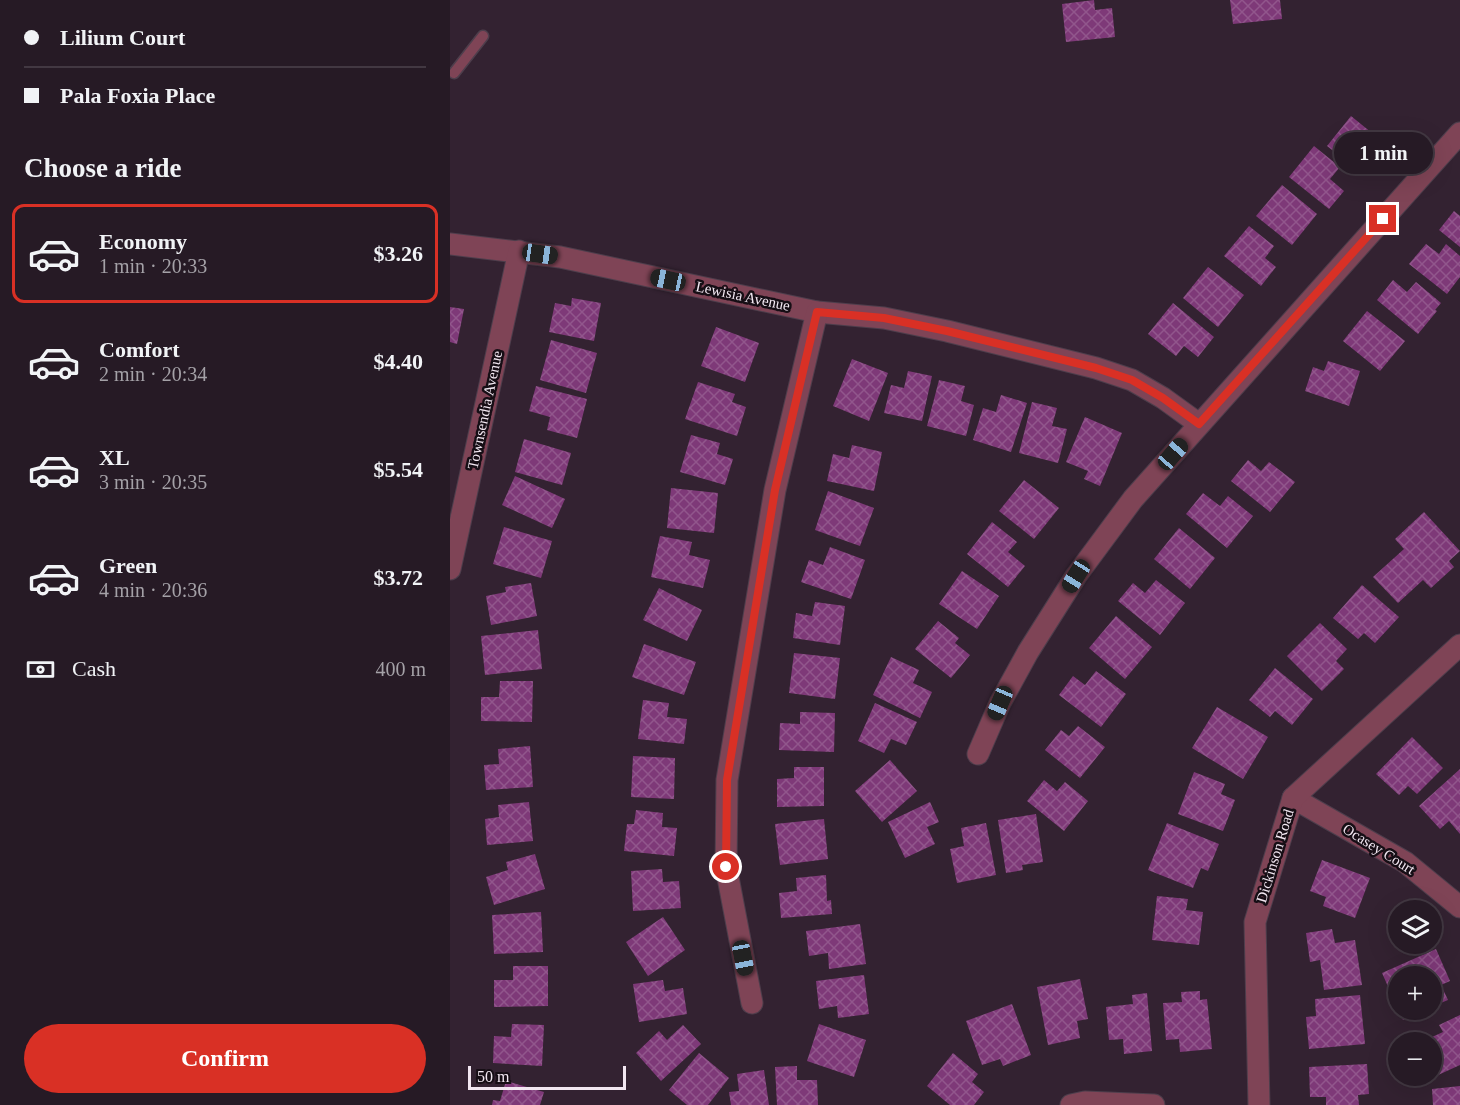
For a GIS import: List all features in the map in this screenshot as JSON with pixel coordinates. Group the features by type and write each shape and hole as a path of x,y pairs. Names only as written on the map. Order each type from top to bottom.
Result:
{"street":[{"path":"978,754 1000,703 1028,652 1076,576 1133,499 1460,133"},
{"name":"Lewisia Avenue","path":"450,244 560,257 817,312 884,318 947,331 1096,368 1132,380 1163,398 1199,424"},
{"name":"Townsendia Avenue","path":"450,569 519,252"},
{"path":"752,1003 726,867 727,780 775,490 817,312"},
{"name":"Dickinson Road","path":"1258,1105 1255,922 1293,798 1460,645"},
{"name":"Ocasey Court","path":"1293,798 1405,862 1460,907"},
{"path":"1071,1105 1085,1102 1154,1105"}],"lane":[{"path":"454,73 483,36"}],"building":[{"path":"1094,0 1095,10 1112,8 1115,37 1066,42 1062,4"},
{"path":"1230,0 1280,0 1282,19 1233,24"},
{"path":"1351,116 1372,133 1363,144 1370,150 1355,168 1327,146"},
{"path":"1314,146 1340,167 1330,179 1344,191 1329,209 1289,177"},
{"path":"1282,185 1317,214 1292,245 1256,216"},
{"path":"1454,211 1460,216 1460,247 1439,230"},
{"path":"1249,226 1274,246 1265,258 1276,267 1261,286 1224,256"},
{"path":"1426,244 1439,254 1446,244 1460,256 1460,277 1447,294 1409,264"},
{"path":"1208,267 1244,295 1218,327 1183,298"},
{"path":"1393,280 1407,292 1416,282 1441,303 1418,334 1377,300"},
{"path":"572,298 601,303 594,341 549,332 555,303 571,306"},
{"path":"1173,303 1214,337 1198,357 1184,346 1176,356 1148,334"},
{"path":"450,307 464,309 457,344 450,342"},
{"path":"1367,311 1405,341 1380,371 1343,341"},
{"path":"716,327 759,343 745,382 701,366"},
{"path":"551,340 597,353 586,393 540,380"},
{"path":"852,359 888,373 869,421 833,406"},
{"path":"1328,361 1360,371 1349,406 1305,391 1313,367 1324,371"},
{"path":"908,371 932,376 922,421 884,413 891,385 904,388"},
{"path":"939,380 965,386 961,401 974,405 966,436 927,426"},
{"path":"698,382 735,394 732,402 746,407 737,436 685,419"},
{"path":"536,386 587,399 577,438 547,430 550,417 529,411"},
{"path":"1001,395 1027,403 1011,452 973,440 983,408 996,412"},
{"path":"1032,402 1057,408 1052,426 1067,429 1058,463 1019,453"},
{"path":"1085,417 1122,433 1100,486 1084,479 1088,471 1066,462"},
{"path":"691,435 720,443 717,454 733,459 725,485 680,472"},
{"path":"524,439 571,453 562,485 515,472"},
{"path":"852,445 882,452 874,491 827,481 833,454 849,458"},
{"path":"1248,460 1261,471 1269,462 1295,482 1270,512 1231,481"},
{"path":"515,476 565,499 552,528 502,505"},
{"path":"1024,480 1059,508 1034,539 999,511"},
{"path":"671,488 718,493 714,533 667,528"},
{"path":"828,491 874,508 860,546 815,530"},
{"path":"1203,493 1220,506 1228,496 1253,516 1227,548 1186,514"},
{"path":"1424,512 1460,551 1449,561 1454,567 1431,588 1423,580 1398,603 1373,577 1404,549 1395,539"},
{"path":"992,522 1017,542 1008,552 1025,566 1008,587 967,554"},
{"path":"504,527 552,541 541,578 493,564"},
{"path":"1179,528 1215,558 1190,589 1154,559"},
{"path":"660,536 692,542 689,555 710,560 703,588 651,577"},
{"path":"830,547 865,560 851,599 801,582 809,560 823,565"},
{"path":"962,571 999,596 977,629 939,604"},
{"path":"1156,580 1185,603 1160,635 1118,601 1133,583 1145,593"},
{"path":"531,583 537,616 491,625 486,596 506,592 505,587"},
{"path":"1362,585 1399,617 1375,643 1364,633 1358,639 1333,618"},
{"path":"659,588 702,610 687,641 643,620"},
{"path":"815,602 845,606 840,645 793,638 796,613 812,616"},
{"path":"1116,616 1152,647 1125,679 1089,648"},
{"path":"938,621 959,638 955,643 970,655 951,678 915,649"},
{"path":"1320,623 1347,649 1336,661 1344,669 1322,691 1287,656"},
{"path":"538,630 542,669 485,675 481,636"},
{"path":"644,644 696,662 684,695 632,677"},
{"path":"794,653 840,658 835,699 789,693"},
{"path":"891,657 919,670 913,683 932,692 920,718 873,695"},
{"path":"1275,668 1313,699 1292,725 1275,711 1270,717 1249,700"},
{"path":"1096,671 1126,694 1101,727 1059,695 1073,676 1085,685"},
{"path":"500,681 533,681 532,722 481,721 481,697 499,697"},
{"path":"643,700 669,703 667,717 687,719 684,744 638,739"},
{"path":"875,703 917,722 906,745 891,739 884,753 858,741"},
{"path":"1217,707 1268,737 1243,779 1192,748"},
{"path":"800,712 835,713 834,752 779,750 780,723 800,724"},
{"path":"1078,726 1105,747 1080,778 1045,750 1061,730 1069,736"},
{"path":"1412,737 1443,768 1417,794 1408,786 1399,795 1376,774"},
{"path":"530,746 533,787 486,790 484,765 499,764 498,749"},
{"path":"633,756 675,758 674,799 631,797"},
{"path":"890,760 917,791 882,822 855,791"},
{"path":"794,767 824,767 824,806 777,807 777,779 794,778"},
{"path":"1460,769 1460,834 1449,821 1440,829 1419,806"},
{"path":"1194,772 1225,784 1221,794 1235,800 1223,831 1178,814"},
{"path":"1044,780 1057,791 1065,782 1088,801 1064,831 1027,801"},
{"path":"529,802 533,841 487,845 485,819 499,817 498,805"},
{"path":"930,802 939,822 927,827 935,844 905,858 888,822"},
{"path":"636,810 663,813 662,827 677,828 674,856 624,851 627,824 634,824"},
{"path":"1036,814 1043,862 1022,865 1023,870 1006,873 998,820"},
{"path":"824,819 828,859 780,865 775,824"},
{"path":"986,823 996,875 957,883 950,849 964,846 961,828"},
{"path":"1167,823 1219,844 1208,871 1201,868 1193,888 1148,870"},
{"path":"535,854 545,889 494,905 486,877 508,870 506,862"},
{"path":"1322,860 1370,878 1355,918 1323,906 1326,897 1310,891"},
{"path":"662,869 663,882 679,881 681,908 633,911 631,871"},
{"path":"826,875 827,901 831,900 832,914 781,918 779,893 797,891 796,878"},
{"path":"1157,896 1188,899 1186,910 1203,912 1199,945 1152,940"},
{"path":"541,912 543,952 494,954 492,915"},
{"path":"663,917 685,950 648,976 626,942"},
{"path":"860,924 866,964 829,969 828,953 809,956 806,931"},
{"path":"1332,929 1335,943 1355,940 1362,985 1324,990 1320,960 1310,962 1306,933"},
{"path":"1425,954 1438,954 1450,981 1442,985 1442,966 1398,966"},
{"path":"513,966 548,966 548,1006 494,1007 494,980 513,980"},
{"path":"1388,970 1388,986 1382,973"},
{"path":"864,975 869,1014 838,1018 837,1006 819,1009 816,981"},
{"path":"1080,979 1088,1019 1077,1021 1080,1038 1048,1045 1037,987"},
{"path":"663,980 665,991 683,988 687,1014 639,1022 633,984"},
{"path":"1442,987 1448,1000 1442,1002"},
{"path":"1200,991 1200,1000 1207,999 1212,1049 1180,1052 1179,1039 1166,1040 1163,1003 1182,1002 1181,992"},
{"path":"1147,993 1152,1051 1124,1054 1123,1039 1109,1040 1106,1007 1133,1004 1132,995"},
{"path":"1360,995 1365,1044 1309,1049 1306,1017 1316,1016 1315,999"},
{"path":"1012,1004 1031,1055 1003,1066 1000,1059 982,1065 966,1021"},
{"path":"1460,1015 1460,1065 1442,1073 1443,1032 1439,1025"},
{"path":"512,1024 544,1025 542,1066 493,1063 494,1036 511,1037"},
{"path":"819,1024 866,1040 854,1077 807,1061"},
{"path":"683,1025 701,1044 661,1081 636,1053 659,1031 667,1040"},
{"path":"699,1053 729,1078 708,1105 687,1105 669,1090"},
{"path":"953,1053 978,1074 972,1082 984,1092 974,1105 950,1105 927,1086"},
{"path":"1367,1064 1369,1094 1358,1095 1359,1105 1326,1105 1326,1097 1310,1097 1309,1067"},
{"path":"797,1066 797,1080 817,1080 818,1105 777,1105 775,1067"},
{"path":"764,1070 769,1105 731,1105 729,1092 739,1091 737,1074"},
{"path":"506,1081 544,1092 540,1105 492,1105 493,1100 500,1101"},
{"path":"1460,1086 1460,1105 1433,1105 1432,1089"}],"route":[{"path":"726,867 727,780 775,490 817,312 884,318 947,331 1096,368 1132,380 1163,398 1199,424 1383,219"}]}
